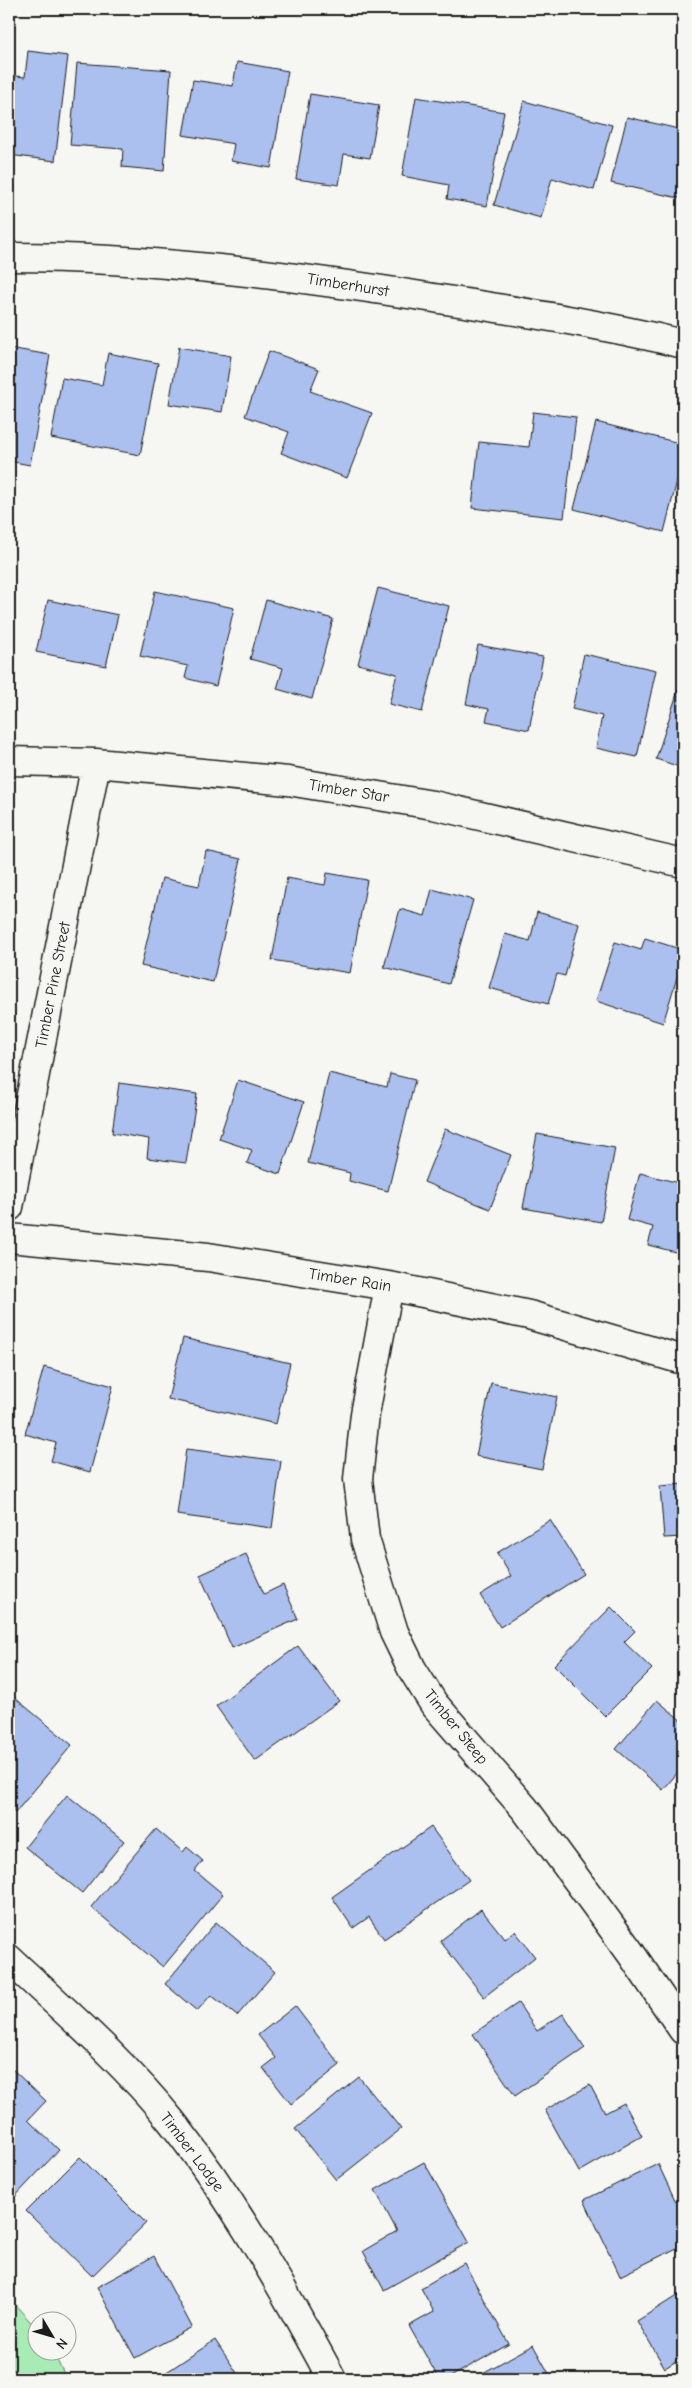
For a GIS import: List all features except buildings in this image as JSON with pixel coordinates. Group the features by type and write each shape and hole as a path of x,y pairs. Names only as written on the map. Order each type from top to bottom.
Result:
{"street":[{"name":"Timberhurst","path":"9,256 67,257 309,278 498,308 652,336 683,344"},
{"name":"Timber Star","path":"9,761 96,762 288,782 433,805 683,864"},
{"name":"Timber Pine Street","path":"9,1207 96,762"},
{"name":"Timber Rain","path":"9,1238 208,1257 390,1286 529,1315 683,1360"},
{"name":"Timber Steep","path":"390,1286 365,1414 358,1479 365,1539 394,1632 412,1669 434,1704 525,1809 630,1952 683,2030"},
{"name":"Timber Lodge","path":"9,1959 98,2042 171,2122 236,2209 291,2302 332,2379"}],"green space":[{"path":"9,2298 28,2319 28,2360 57,2360 67,2379 9,2379"}]}
